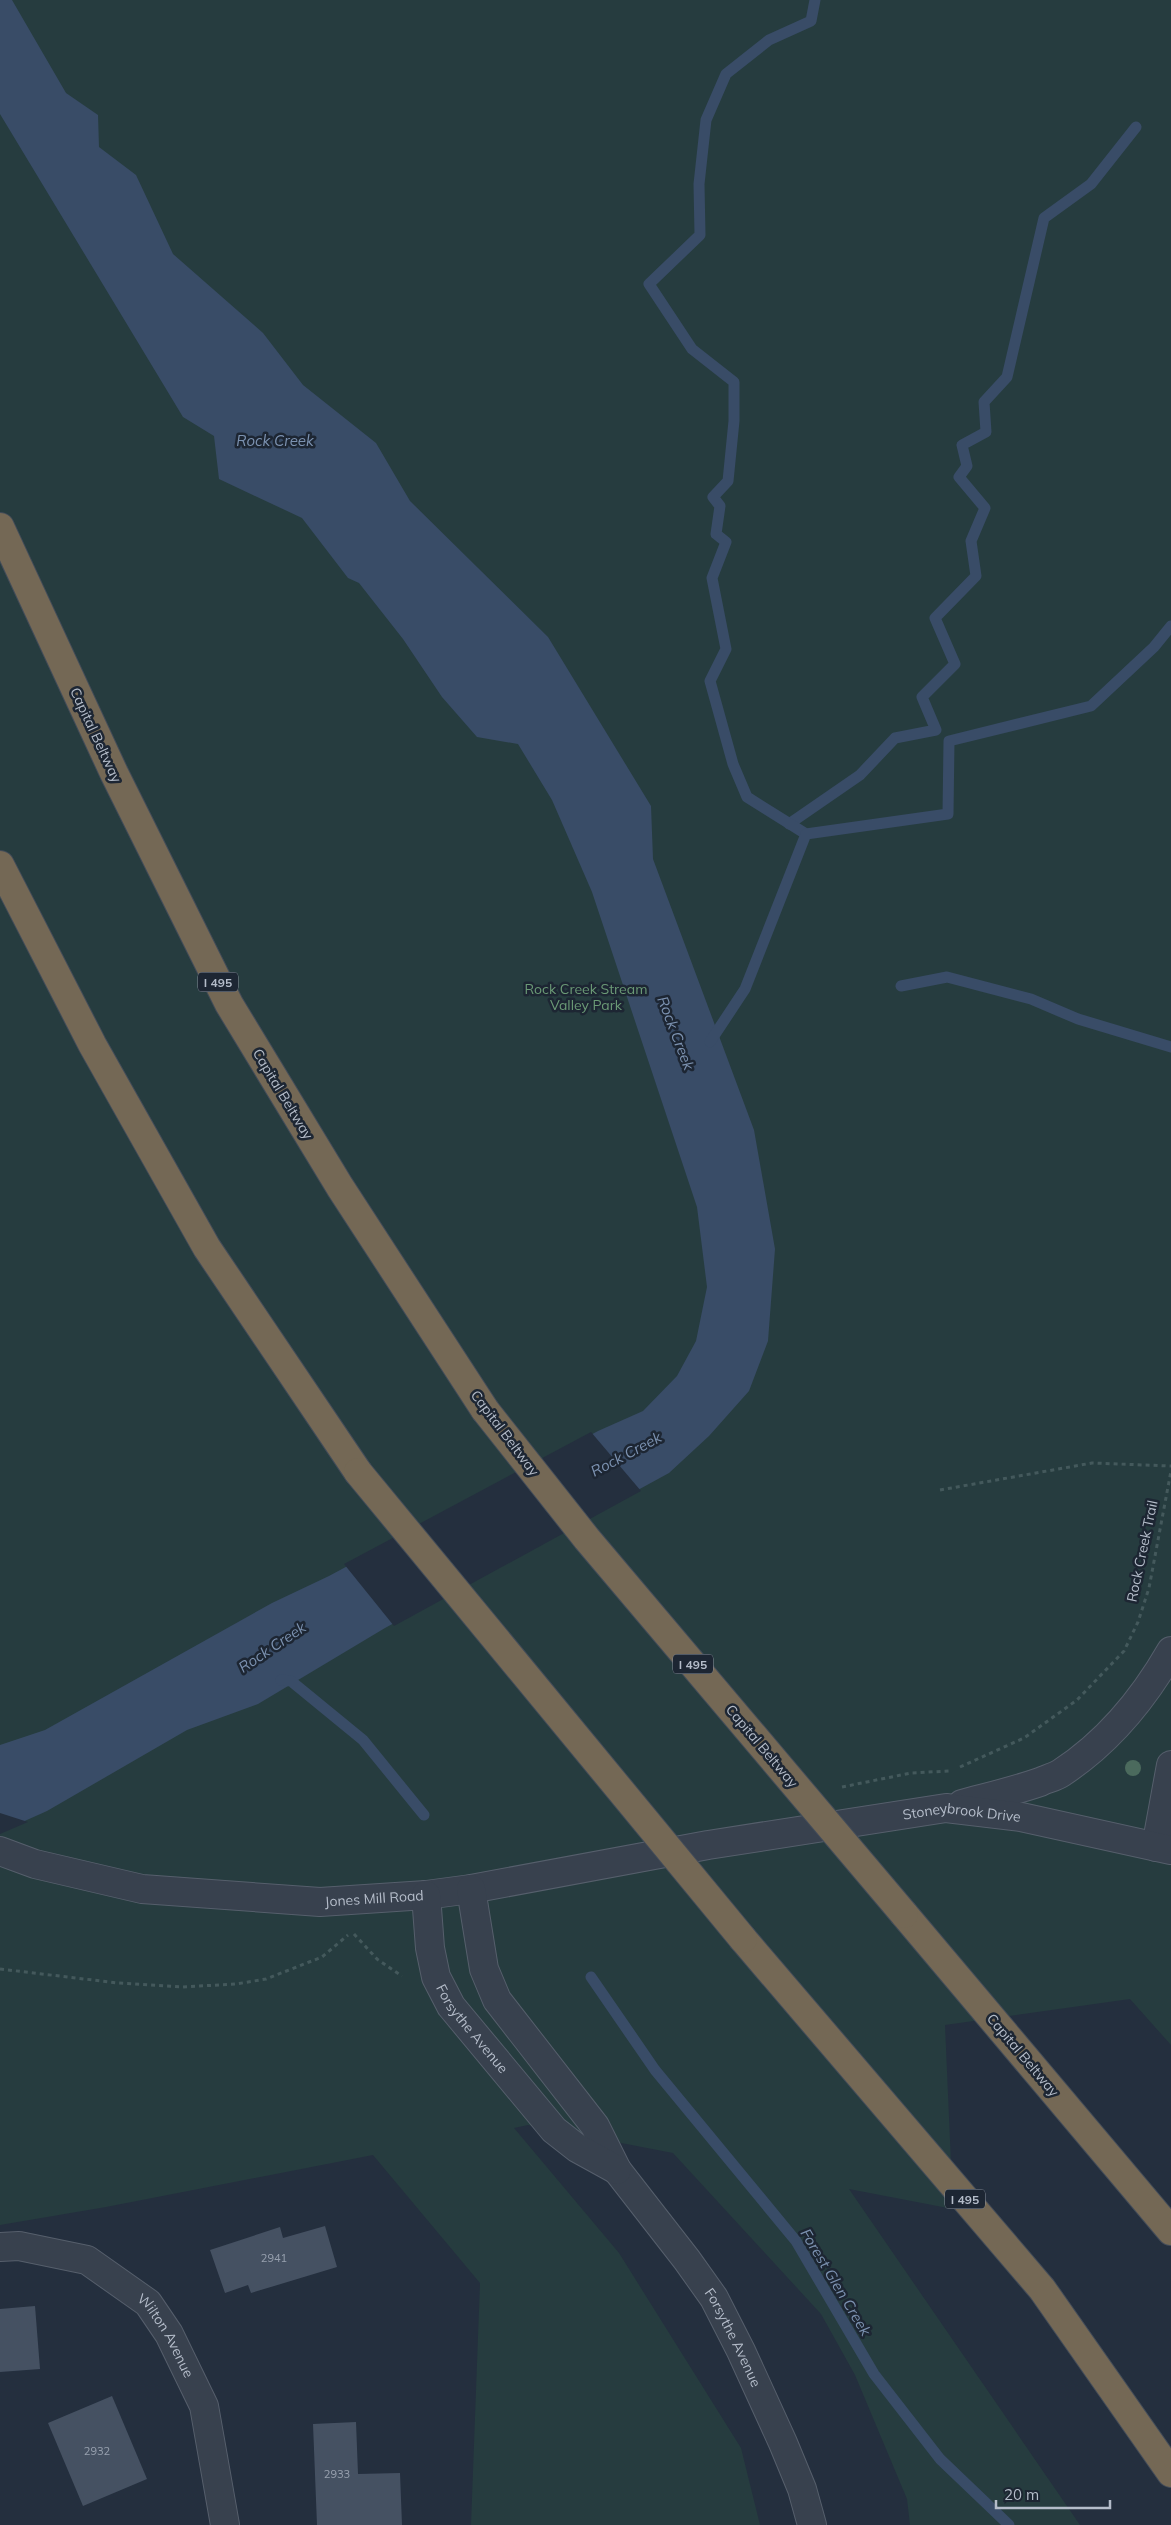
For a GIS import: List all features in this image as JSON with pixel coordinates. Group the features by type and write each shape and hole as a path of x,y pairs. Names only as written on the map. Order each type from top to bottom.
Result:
{"highway":[{"name":"Capital Beltway","path":"0,527 114,773 229,1004 340,1187 485,1410 587,1539 1171,2231"},
{"name":"I 495","path":"0,865 92,1044 207,1248 358,1472 743,1938 1042,2289 1171,2473"}],"street":[{"path":"946,1808 1010,1792 1060,1774 1090,1751 1123,1720 1160,1670 1171,1651"},
{"path":"1163,1849 1171,1765"},
{"name":"Stoneybrook Drive","path":"750,1839 946,1808 1021,1817 1163,1849"},
{"name":"Jones Mill Road","path":"0,1851 35,1864 142,1889 320,1902 426,1895 471,1889 750,1839"},
{"name":"Forsythe Avenue","path":"471,1889 484,1969 497,2000 596,2126 617,2170 672,2239 714,2298 745,2359 783,2444 802,2489 812,2525"},
{"name":"Forsythe Avenue","path":"426,1895 430,1948 436,1977 451,2006 554,2130 577,2148 617,2170"},
{"name":"Wilton Avenue","path":"0,2247 18,2246 88,2260 148,2303 169,2334 204,2406 225,2525"}],"path":[{"path":"940,1490 1092,1463 1171,1466"},
{"name":"Rock Creek Trail","path":"1024,1738 1077,1700 1124,1651 1138,1622 1149,1588 1171,1471"},
{"path":"0,1969 118,1983 182,1987 236,1984 266,1979 322,1957 352,1931 377,1959 407,1980"}],"green space":[{"name":"Rock Creek Stream Valley Park","path":"0,0 1171,0 1171,2045 1130,1999 945,2025 953,2209 849,2189 1080,2525 910,2525 907,2499 855,2375 821,2314 673,2153 528,2125 514,2128 619,2253 741,2448 760,2525 471,2525 480,2283 373,2155 106,2207 0,2225"}],"water":[{"name":"Rock Creek","path":"0,0 12,0 66,93 98,115 99,147 136,175 173,254 263,333 303,385 376,443 410,501 548,637 651,806 653,859 754,1130 775,1249 768,1341 749,1391 709,1436 669,1473 385,1628 258,1704 187,1730 47,1811 0,1832 0,1745 45,1730 272,1603 329,1576 598,1431 643,1411 677,1376 696,1341 707,1287 697,1207 592,892 552,800 518,744 477,737 442,697 403,639 359,583 348,578 302,518 219,479 214,436 183,417 0,114"}],"pier":[{"path":"591,1432 641,1491 394,1626 344,1564"},
{"path":"0,1813 28,1822 0,1834"}],"building":[{"path":"325,2226 337,2267 251,2293 248,2285 225,2293 210,2250 280,2227 283,2238"},
{"path":"35,2306 40,2369 0,2372 0,2309"},
{"path":"112,2396 147,2479 83,2506 48,2423"},
{"path":"356,2422 358,2474 400,2473 402,2525 317,2525 313,2424"}],"waterway":[{"path":"806,834 747,797 733,764 710,681 726,649 712,578 726,542 716,534 720,506 713,497 728,481 734,421 734,382 692,349 649,284 700,235 699,184 706,120 726,74 769,40 811,21 815,0"},
{"path":"789,824 860,775 895,738 936,730 922,697 955,664 935,618 976,576 971,541 985,508 959,477 967,466 962,445 986,432 984,402 1007,377 1044,218 1091,184 1136,127"},
{"path":"710,1042 745,989 806,834 948,814 949,741 1091,706 1154,647 1171,626"},
{"path":"901,986 947,977 1031,999 1078,1019 1171,1047"},
{"name":"Forest Glen Creek","path":"281,1680 291,1681 363,1740 424,1815"},
{"name":"Forest Glen Creek","path":"591,1977 655,2070 796,2241 874,2374 940,2459 1009,2525"}]}
